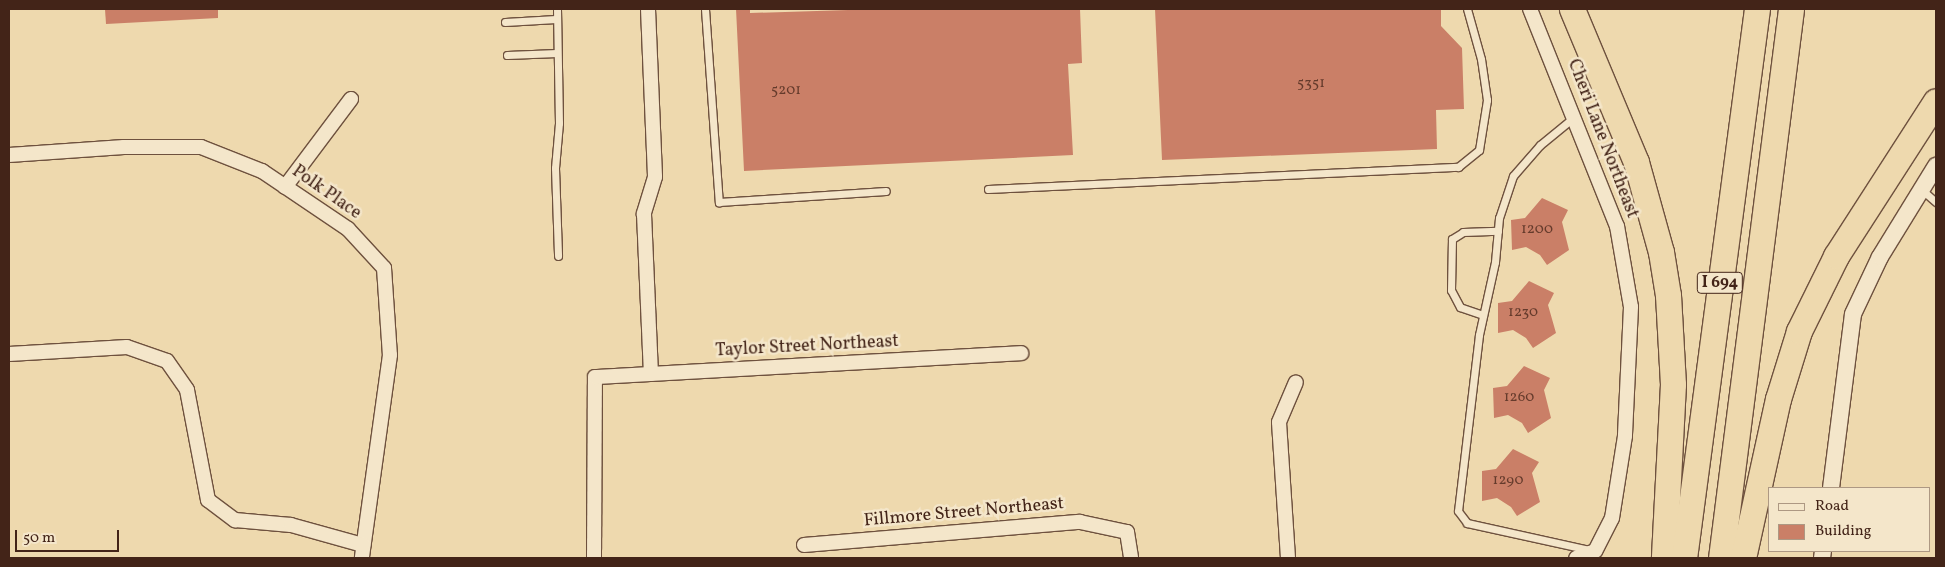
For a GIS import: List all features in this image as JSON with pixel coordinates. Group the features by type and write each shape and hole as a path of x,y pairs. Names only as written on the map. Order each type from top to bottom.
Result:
{"highway":[{"path":"1572,9 1636,162 1662,252 1670,317 1673,384 1664,558"},
{"name":"I 694","path":"1684,558 1757,9"},
{"name":"I 694","path":"1721,558 1791,9"},
{"path":"1743,558 1778,399 1799,331 1836,256 1936,101"}],"street":[{"path":"648,9 655,178 644,214 652,374"},
{"name":"Cheri Lane Northeast","path":"1530,9 1617,226 1630,307 1625,436 1612,518 1596,551"},
{"path":"285,187 351,99"},
{"name":"Polk Place","path":"9,155 124,147 201,147 262,171 348,229 384,268 390,354 362,552"},
{"path":"1831,487 1853,314 1880,257 1936,166"},
{"path":"9,354 127,347 167,361 187,390 208,500 235,520 291,525 362,552"},
{"name":"Taylor Street Northeast","path":"594,558 595,376 1020,354"},
{"path":"1288,558 1279,422 1296,382"},
{"name":"Fillmore Street Northeast","path":"804,546 1080,522 1128,532 1131,558"},
{"path":"1576,558 1596,551"}],"lane":[{"path":"557,9 559,124 555,168 558,256"},
{"path":"705,9 719,202 886,192"},
{"path":"988,188 1458,167 1480,150 1487,100 1481,59 1467,9"},
{"path":"505,22 556,19"},
{"path":"507,55 557,53"},
{"path":"1574,118 1540,145 1513,176 1498,231 1484,314 1458,511 1466,523 1596,551"},
{"path":"1922,190 1936,202"},
{"path":"1484,314 1460,307 1451,290 1452,239 1464,232 1498,231"}],"building":[{"path":"105,9 218,9 218,18 106,24"},
{"path":"736,9 750,9 750,13 879,9 1080,9 1082,63 1068,64 1073,155 744,171"},
{"path":"1155,9 1441,9 1441,26 1462,48 1464,109 1436,110 1437,149 1162,160"},
{"path":"1542,198 1568,210 1562,222 1569,250 1547,265 1540,255 1526,247 1512,250 1511,220 1525,218"},
{"path":"1529,281 1554,293 1548,305 1556,333 1533,348 1526,338 1513,330 1498,333 1498,303 1512,301"},
{"path":"1524,366 1550,378 1544,390 1551,418 1528,433 1522,423 1508,415 1494,418 1493,388 1507,386"},
{"path":"1513,449 1539,462 1532,473 1540,502 1517,516 1511,507 1497,498 1482,501 1482,471 1496,469"}]}
